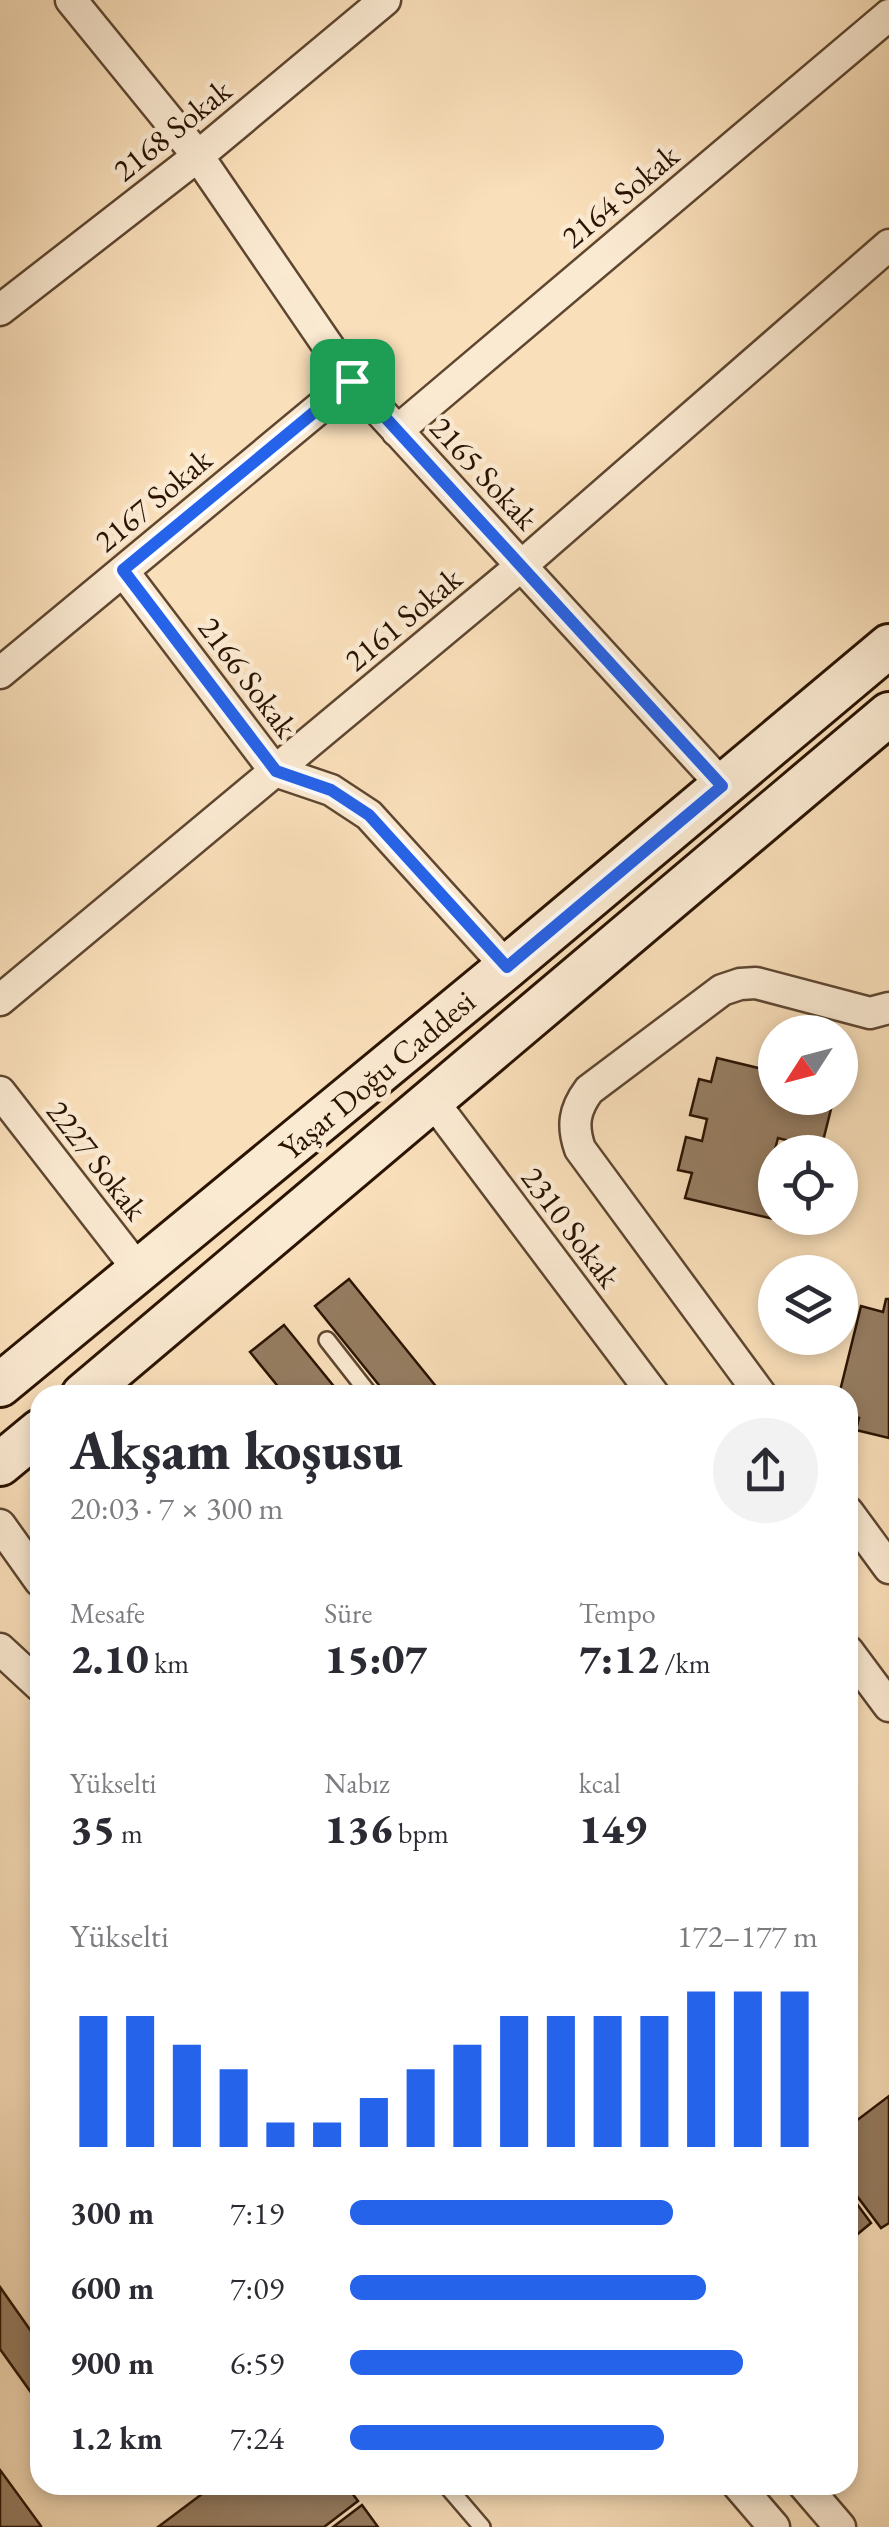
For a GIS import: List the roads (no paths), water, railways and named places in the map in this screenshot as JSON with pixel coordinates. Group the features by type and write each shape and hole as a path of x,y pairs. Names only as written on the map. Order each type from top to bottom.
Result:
{"main road":[{"name":"Yaşar Doğu Caddesi","path":"0,1384 140,1272 889,646"},
{"name":"Yaşar Doğu Caddesi","path":"96,1385 889,714"},
{"path":"0,1464 30,1439"}],"street":[{"name":"2165 Sokak","path":"70,0 198,156 352,381 722,786"},
{"name":"2168 Sokak","path":"0,310 198,156 385,0"},
{"name":"2164 Sokak","path":"397,430 889,15"},
{"name":"2161 Sokak","path":"0,1000 521,566 889,245"},
{"name":"2167 Sokak","path":"0,673 352,381"},
{"name":"2166 Sokak","path":"123,570 276,771 331,790 369,815 507,967"},
{"path":"755,1385 580,1150 575,1135 577,1109 589,1090 722,990 740,984 756,984 870,1013 889,1008"},
{"name":"2227 Sokak","path":"0,1092 140,1272"},
{"name":"2310 Sokak","path":"432,1100 646,1385"},
{"path":"0,1525 30,1567"},
{"path":"858,1526 889,1568"},
{"path":"0,1650 30,1677"},
{"path":"858,1664 889,1706"},
{"path":"747,2495 774,2527"},
{"path":"813,2495 840,2527"}],"lane":[{"path":"327,1340 362,1385"},
{"path":"455,2495 482,2527"}]}
